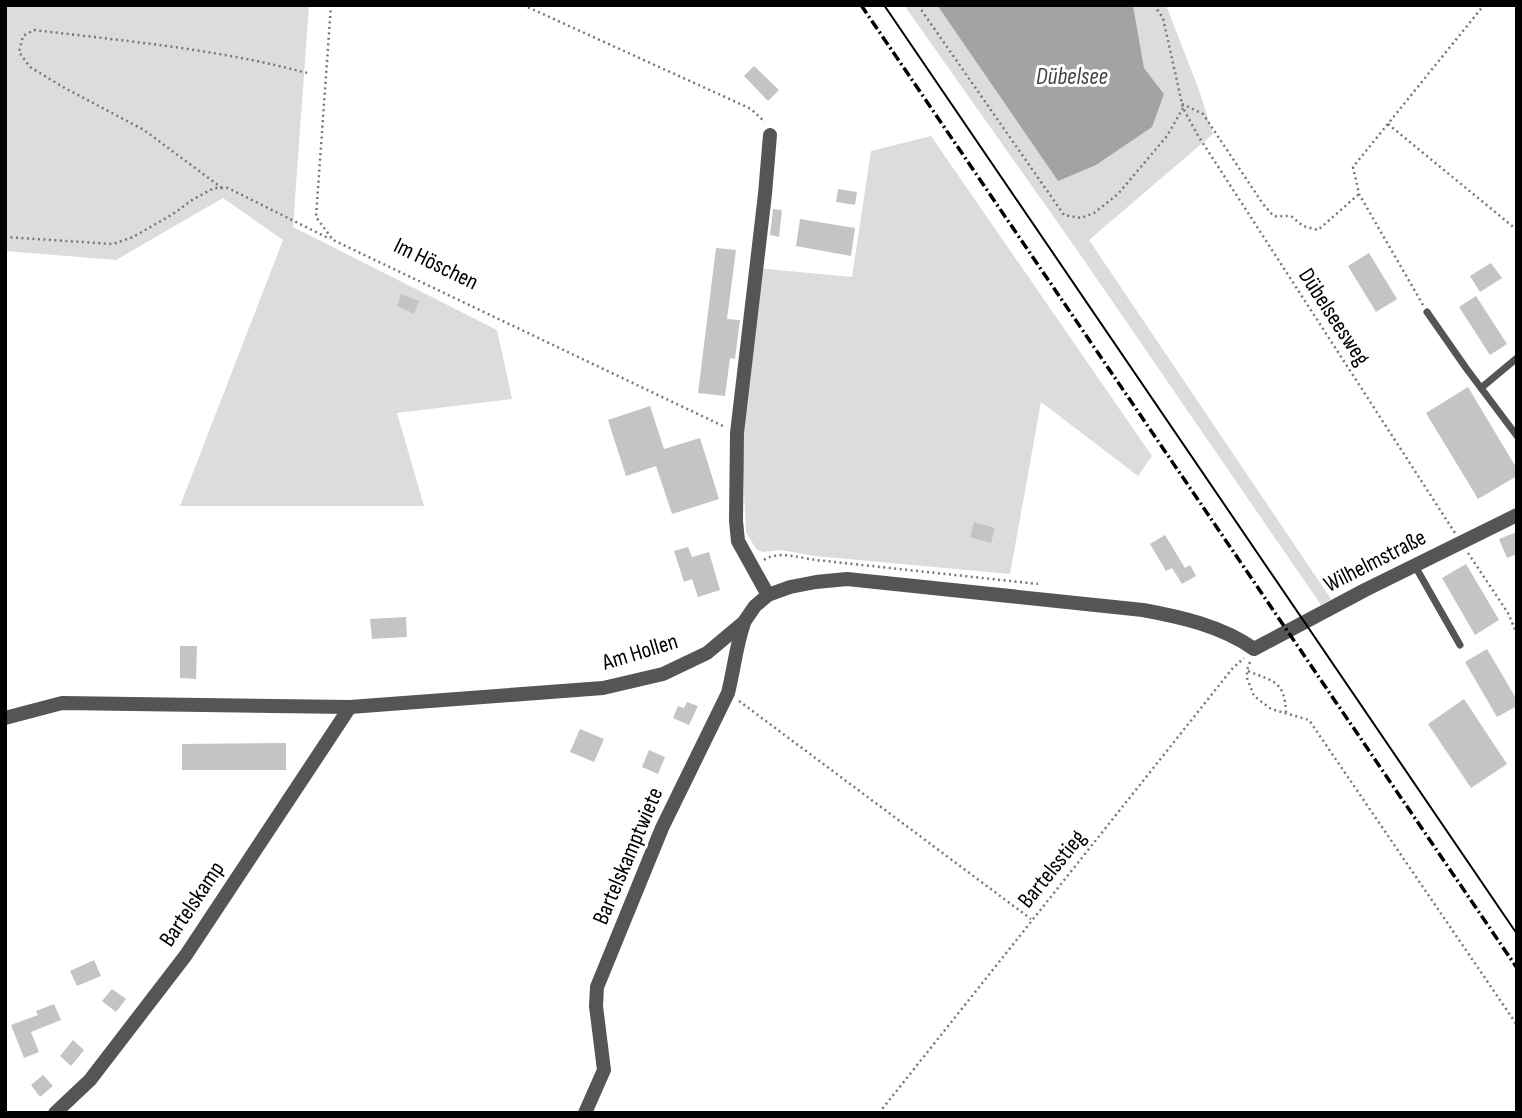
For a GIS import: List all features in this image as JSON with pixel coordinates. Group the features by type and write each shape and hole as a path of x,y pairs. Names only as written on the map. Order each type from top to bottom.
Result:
{"street":[{"path":"769,135 737,433 736,521 738,541 768,595 790,587 846,579 1143,610 1179,617 1224,632 1254,649"},
{"name":"Wilhelmstraße","path":"1254,649 1517,514"},
{"name":"Am Hollen","path":"5,718 62,703 350,707 603,688 663,674 707,653 744,622 755,606 768,595"},
{"name":"Bartelskamptwiete","path":"585,1113 604,1070 596,1006 597,987 662,828 728,693 744,622"},
{"name":"Bartelskamp","path":"55,1113 90,1080 186,955 350,707"}],"lane":[{"path":"1427,312 1517,436"},
{"path":"1481,388 1517,358"},
{"path":"1415,565 1460,645"}],"path":[{"path":"331,5 316,217 333,240"},
{"path":"523,5 751,109 767,125 769,135"},
{"path":"919,5 1064,215 1081,218 1094,213 1118,194 1167,136 1182,106 1203,114 1263,204 1275,217 1291,216 1303,226 1318,230 1359,194"},
{"path":"1427,312 1359,194 1353,167 1485,5"},
{"name":"Dübelseesweg","path":"1156,6 1163,18 1182,106 1197,134 1508,613 1517,634"},
{"name":"Im Höschen","path":"307,73 269,63 34,30 23,36 19,52 30,67 144,130 222,188 244,194 277,213 737,433"},
{"path":"1388,124 1517,230"},
{"path":"5,237 113,244 133,237 214,188 222,188"},
{"path":"1254,649 1247,670 1254,696 1271,709 1309,720 1517,1026"},
{"name":"Bartelsstieg","path":"879,1113 1232,669 1254,649"},
{"path":"1247,670 1278,684 1285,696 1286,712"},
{"path":"728,693 1032,919"}],"shaded area":[{"path":"5,5 309,5 293,227 497,330 512,399 397,413 424,506 180,506 283,240 223,198 116,260 5,251"},
{"path":"904,5 937,5 1058,181 1164,94 1144,68 1133,5 1166,5 1213,134 1089,240 1331,599 1321,605 1077,250"},
{"path":"931,136 1152,456 1138,476 1041,402 1010,574 815,556 781,550 763,552 756,549 746,532 742,452 758,268 852,277 871,151"}],"water":[{"name":"Dübelsee","path":"937,5 1133,5 1144,68 1164,94 1152,127 1096,165 1058,181"}],"building":[{"path":"754,66 779,90 768,101 744,76"},
{"path":"838,189 857,192 855,205 836,202"},
{"path":"773,209 782,210 779,237 770,235"},
{"path":"800,219 855,228 851,256 796,246"},
{"path":"716,248 736,250 727,319 740,320 735,359 730,358 725,396 698,393"},
{"path":"1369,253 1397,299 1376,312 1348,266"},
{"path":"1491,263 1502,278 1480,292 1470,276"},
{"path":"401,294 419,301 414,314 397,306"},
{"path":"1476,296 1507,344 1490,355 1459,307"},
{"path":"1468,387 1517,469 1517,476 1478,499 1426,413"},
{"path":"650,406 664,449 700,438 719,499 672,514 656,466 626,476 608,420"},
{"path":"974,522 995,528 991,543 970,537"},
{"path":"1517,532 1517,554 1507,558 1499,539"},
{"path":"1165,535 1185,568 1190,565 1196,576 1182,584 1172,568 1166,571 1150,544"},
{"path":"688,547 692,557 709,552 720,590 698,597 692,579 684,582 674,551"},
{"path":"1466,564 1499,620 1475,635 1442,578"},
{"path":"406,617 407,637 372,639 370,619"},
{"path":"180,646 197,646 196,679 180,678"},
{"path":"1487,649 1517,700 1517,706 1497,717 1465,662"},
{"path":"1464,699 1507,764 1471,788 1428,724"},
{"path":"687,702 698,706 689,725 673,718 678,706 684,708"},
{"path":"580,729 604,739 594,762 570,752"},
{"path":"286,743 286,770 182,770 182,744"},
{"path":"649,750 665,757 658,774 642,767"},
{"path":"94,960 101,976 77,986 70,971"},
{"path":"112,989 126,999 116,1012 102,1001"},
{"path":"54,1004 61,1020 31,1032 39,1052 24,1058 11,1025 38,1015 36,1011"},
{"path":"73,1040 84,1050 71,1066 60,1056"},
{"path":"43,1075 53,1086 40,1097 31,1085"}],"tram line":[{"path":"884,5 1517,934"}],"railway":[{"path":"861,5 1517,968"}]}
